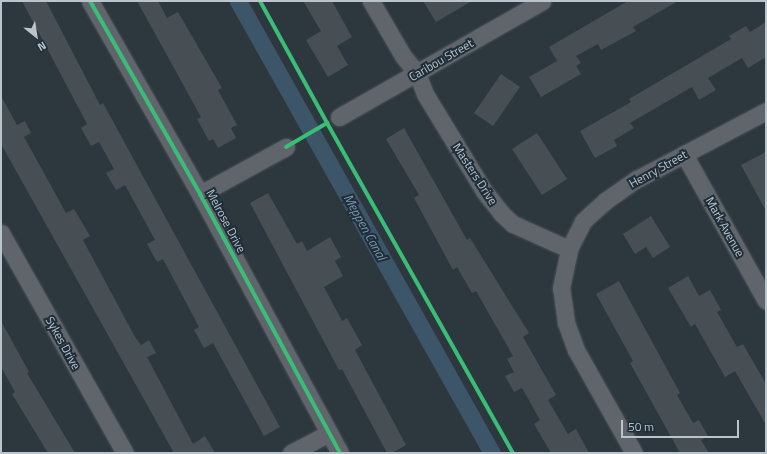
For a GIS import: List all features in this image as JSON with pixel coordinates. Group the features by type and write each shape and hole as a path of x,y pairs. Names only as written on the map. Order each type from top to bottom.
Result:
{"street":[{"name":"Melrose Drive","path":"90,1 121,60 200,194 340,453"},
{"name":"Masters Drive","path":"372,1 403,56 417,73 425,94 484,191 501,213 513,224 569,249"},
{"name":"Caribou Street","path":"339,117 542,1"},
{"name":"Henry Street","path":"569,249 583,221 605,201 637,178 766,111"},
{"path":"200,194 286,147"},
{"name":"Mark Avenue","path":"684,154 766,301"},
{"name":"Sykes Drive","path":"1,233 125,453"},
{"path":"569,249 561,288 566,322 576,350 634,453"},
{"path":"291,453 329,433"}],"building":[{"path":"22,1 46,1 100,105 103,103 280,427 264,436 213,343 204,348 194,330 199,327 163,259 157,262 147,244 155,240 125,185 116,190 106,173 114,169 99,142 91,146 81,128 87,124"},
{"path":"137,1 158,1 167,18 178,12 222,88 218,90 237,125 231,128 236,138 218,148 213,139 209,141 197,119 201,117"},
{"path":"303,1 332,1 352,37 337,46 348,65 328,77 306,40 321,31"},
{"path":"423,1 472,1 436,22"},
{"path":"628,1 678,1 633,27 636,31 601,50 598,44 576,56 581,63 576,66 581,74 541,97 529,77 557,61 549,47"},
{"path":"766,22 766,57 748,68 742,58 708,78 716,90 699,100 692,87 630,123 634,128 614,140 617,146 595,158 580,131 631,102 629,99 731,39 729,36 746,26 750,32"},
{"path":"501,74 520,87 493,126 474,113"},
{"path":"1,96 17,125 25,121 31,133 24,137 66,213 74,209 90,236 83,240 135,337 141,345 149,340 156,353 147,357 193,444 205,436 215,453 174,453 1,144"},
{"path":"404,128 467,240 470,238 529,333 523,337 556,395 548,400 568,434 576,429 589,453 551,453 534,424 540,420 522,388 514,392 505,376 514,372 507,359 513,356 476,291 472,293 457,267 453,270 414,198 419,195 386,139"},
{"path":"537,133 567,179 542,195 512,149"},
{"path":"766,152 766,211 741,165"},
{"path":"268,193 297,244 302,241 307,251 330,237 341,257 335,261 343,276 324,287 342,321 347,318 362,345 355,350 406,445 392,453 387,453 342,369 339,370 250,203"},
{"path":"651,216 670,247 653,258 646,247 635,254 623,234"},
{"path":"688,276 699,296 710,290 721,310 717,312 737,347 743,344 766,384 766,425 735,371 725,377 695,324 691,327 668,288"},
{"path":"619,281 680,393 677,395 693,423 699,420 708,436 701,440 709,453 680,453 630,363 633,361 596,294"},
{"path":"1,321 29,372 27,373 75,453 48,453 12,394 15,392 1,367"}],"waterway":[{"name":"Meppen Canal","path":"238,1 492,453"}],"cycle path":[{"path":"90,1 200,194 340,453"},
{"path":"260,1 327,123"},
{"path":"286,147 327,123 513,453"}]}
